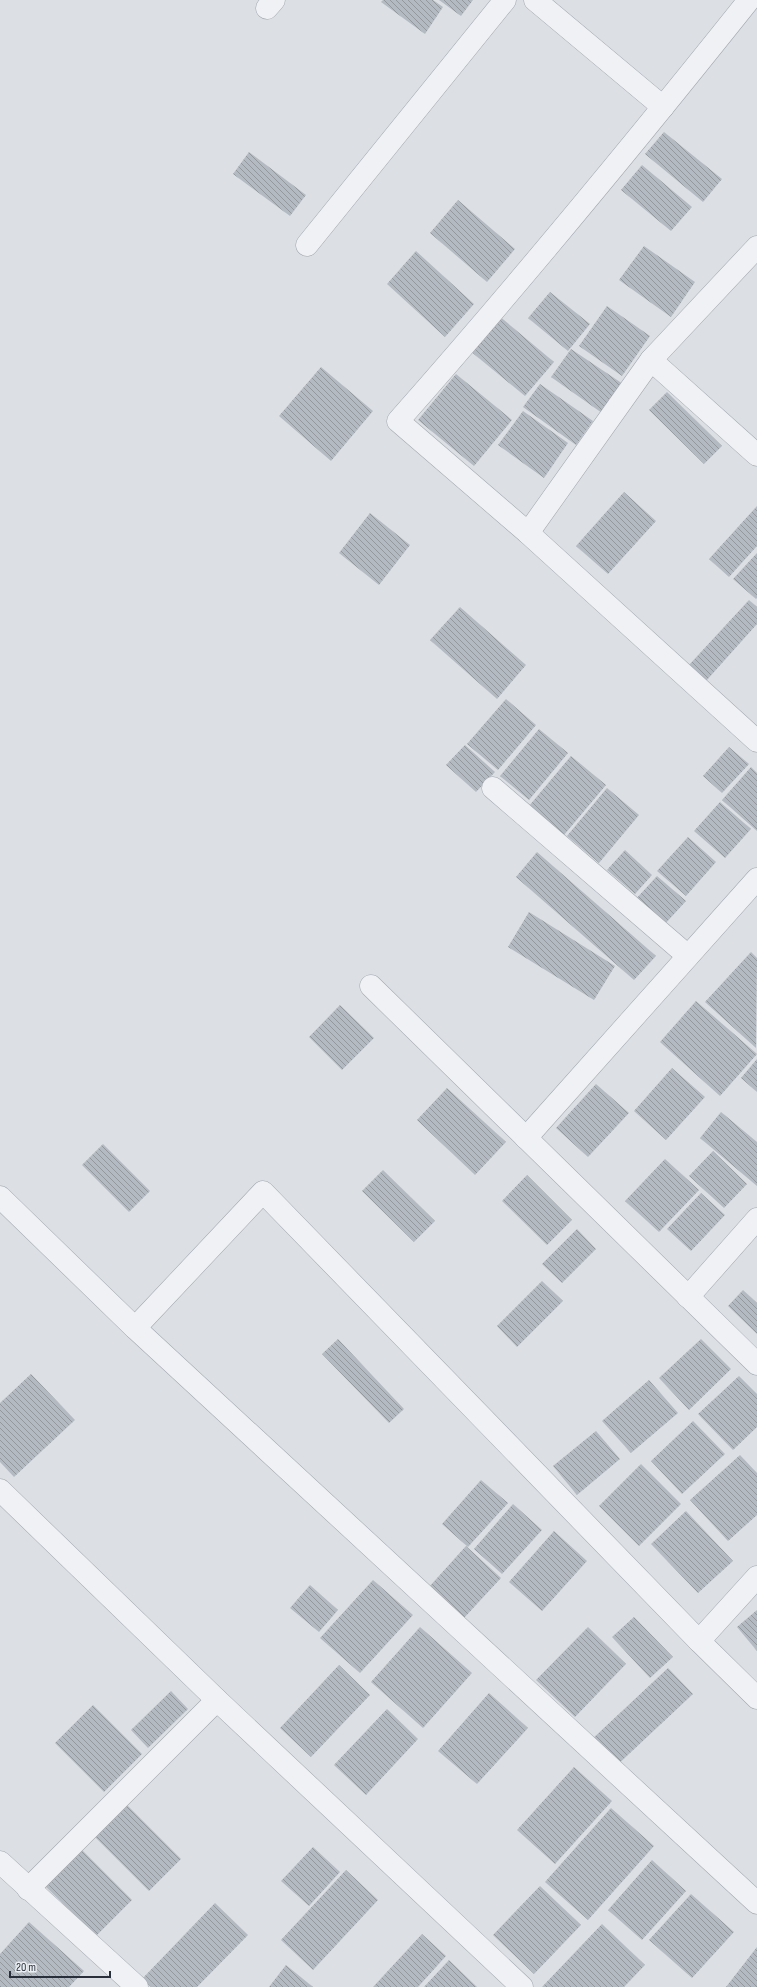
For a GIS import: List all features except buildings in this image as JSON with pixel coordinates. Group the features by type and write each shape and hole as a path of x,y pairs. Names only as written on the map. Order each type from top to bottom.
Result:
{"street":[{"path":"307,245 506,0"},
{"path":"535,0 663,108"},
{"path":"748,0 663,108 489,317 398,421 528,533 757,741"},
{"path":"528,533 651,360 757,247"},
{"path":"651,360 757,455"},
{"path":"493,788 688,956"},
{"path":"526,1138 757,879"},
{"path":"371,986 757,1364"},
{"path":"136,1328 263,1192 757,1698"},
{"path":"0,1197 136,1328 757,1903"},
{"path":"688,1297 757,1219"},
{"path":"0,1490 217,1700 522,1987"},
{"path":"700,1641 757,1577"},
{"path":"28,1889 217,1700"},
{"path":"0,1862 137,1987"}]}
